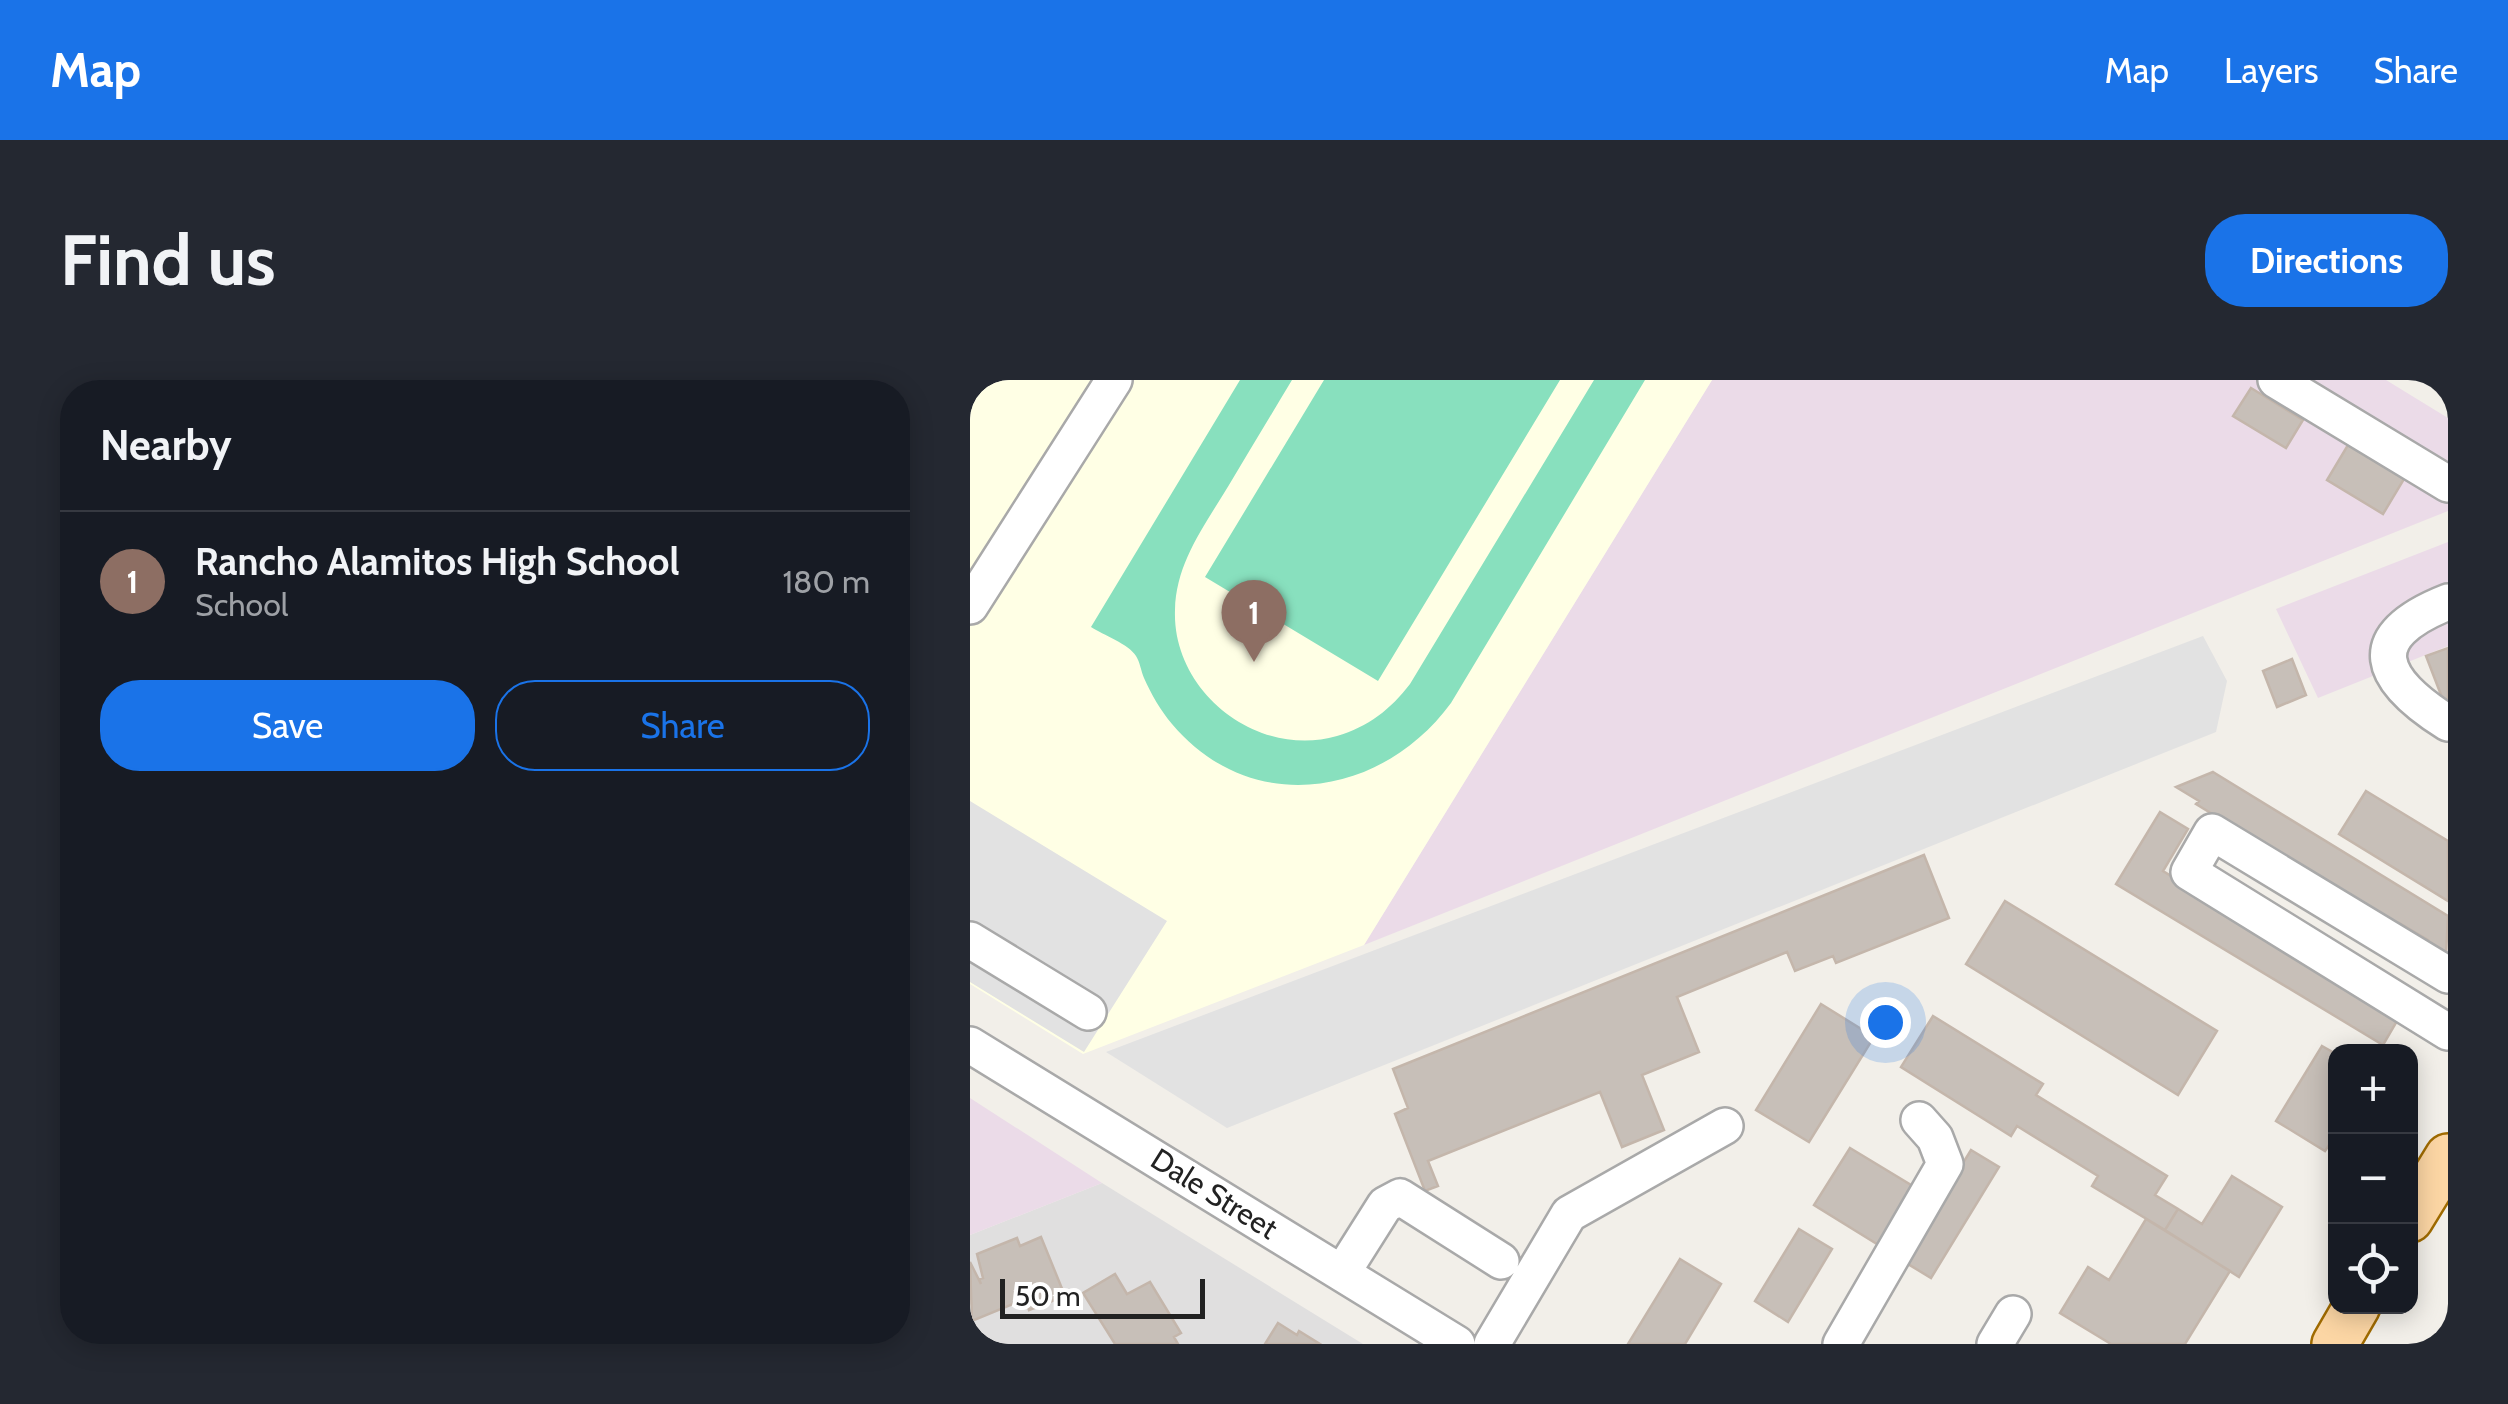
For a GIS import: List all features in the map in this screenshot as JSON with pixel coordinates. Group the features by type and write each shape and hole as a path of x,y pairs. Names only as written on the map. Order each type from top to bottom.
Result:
{"main road":[{"path":"2428,1209 2448,1157"},
{"path":"2334,1344 2352,1314"}],"street":[{"path":"970,606 1114,380"},
{"path":"2276,380 2448,484"},
{"path":"2448,602 2414,616 2403,626 2389,652 2388,663 2409,696 2448,723"},
{"path":"2448,975 2212,832 2189,872 2448,1032"},
{"path":"970,940 1088,1012"},
{"name":"Dale Street","path":"970,1045 1457,1344"},
{"path":"1841,1344 1945,1164 1935,1138 1919,1120"},
{"path":"1492,1344 1569,1214 1726,1126"},
{"path":"1342,1274 1385,1204 1400,1197 1502,1261"}],"shaded area":[{"path":"970,380 1712,380 1364,945 1083,1054 970,984"},
{"path":"1712,380 2386,380 2448,418 2448,511 1364,945"},
{"path":"2448,542 2448,646 2318,698 2276,609"},
{"path":"2203,636 2227,681 2216,732 1227,1128 1106,1052"},
{"path":"970,801 1167,921 1084,1052 970,982"},
{"path":"970,1098 1102,1183 970,1235"},
{"path":"1102,1183 1363,1344 970,1344 970,1235"}],"green space":[{"path":"1240,380 1292,380 1186,560 1175,610 1178,640 1188,668 1204,692 1225,712 1250,728 1278,738 1307,741 1359,728 1378,716 1410,684 1594,380 1645,380 1451,703 1423,734 1390,759 1354,776 1316,784 1278,784 1240,774 1204,754 1164,714 1133,652 1091,627"},
{"path":"1324,380 1560,380 1378,681 1205,577"}],"building":[{"path":"2251,388 2303,420 2286,448 2233,416"},
{"path":"2348,445 2404,479 2383,514 2327,480"},
{"path":"2448,648 2448,698 2443,700 2426,656"},
{"path":"2292,659 2306,695 2277,707 2263,671"},
{"path":"2213,772 2448,916 2446,956 2426,944 2428,940 2399,923 2397,927 2196,804 2199,801 2176,787"},
{"path":"2366,791 2448,841 2448,901 2339,834"},
{"path":"2160,812 2188,829 2163,871 2353,986 2349,992 2397,1021 2381,1044 2116,884"},
{"path":"1924,855 1949,918 1836,963 1833,956 1795,971 1787,952 1677,997 1699,1052 1642,1075 1664,1130 1622,1147 1600,1092 1428,1161 1438,1186 1425,1191 1395,1114 1408,1108 1393,1069"},
{"path":"2005,901 2217,1031 2178,1095 1966,964"},
{"path":"1821,1004 1874,1037 1809,1142 1756,1110"},
{"path":"1933,1016 2043,1084 2036,1095 2167,1176 2155,1195 2178,1209 2165,1230 2092,1186 2098,1176 2017,1126 2011,1136 1901,1067"},
{"path":"2322,1046 2328,1049 2325,1151 2276,1121"},
{"path":"1850,1148 1916,1188 1885,1249 1814,1205"},
{"path":"1971,1150 1999,1167 1931,1278 1903,1261"},
{"path":"2232,1176 2282,1207 2239,1277 2165,1230 2178,1209 2202,1224"},
{"path":"2146,1219 2230,1271 2185,1344 2111,1344 2060,1313 2088,1267 2109,1280"},
{"path":"1799,1229 1832,1249 1788,1322 1755,1301"},
{"path":"1041,1237 1065,1296 1029,1310 1025,1299 972,1321 970,1262 981,1284 977,1254 1017,1238 1020,1246"},
{"path":"1680,1259 1721,1284 1685,1344 1628,1344"},
{"path":"1115,1274 1127,1294 1150,1282 1181,1333 1174,1337 1178,1344 1115,1344 1083,1293"},
{"path":"1278,1323 1297,1335 1299,1331 1320,1344 1265,1344"}],"place":[{"name":"Rancho Alamitos High School","path":"1254,662"}]}
